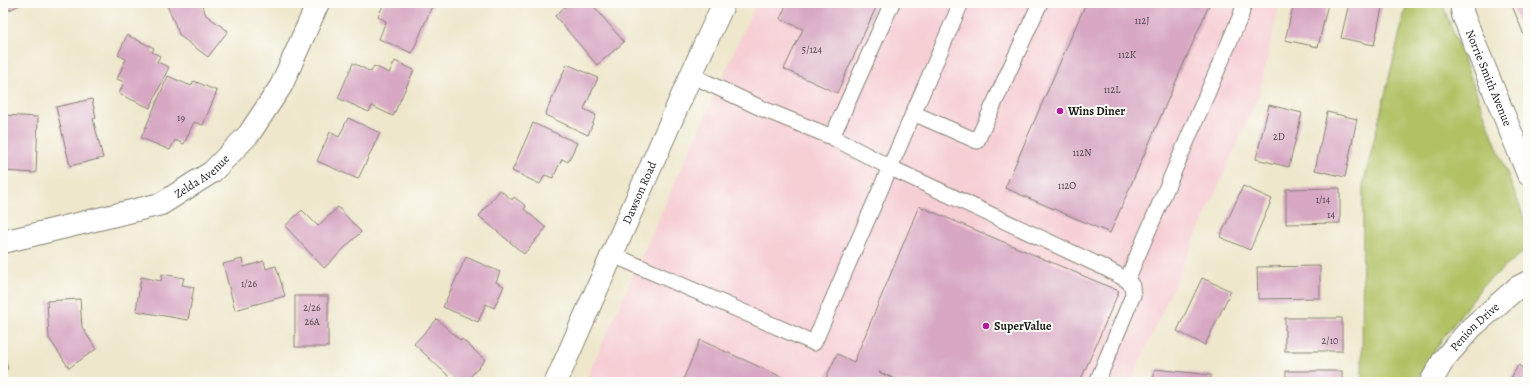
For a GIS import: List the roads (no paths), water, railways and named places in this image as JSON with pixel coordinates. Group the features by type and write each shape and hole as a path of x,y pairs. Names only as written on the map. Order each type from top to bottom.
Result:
{"street":[{"name":"Zelda Avenue","path":"3,242 161,204 212,172 249,134 281,86 318,3"},
{"name":"Dawson Road","path":"561,380 613,255 724,3"},
{"name":"Norrie Smith Avenue","path":"1461,3 1463,15 1528,174"},
{"name":"Penion Drive","path":"1431,382 1444,359 1471,328 1518,287 1528,282"}],"lane":[{"path":"832,137 892,3"},
{"path":"613,255 814,343 960,3"},
{"path":"913,113 977,141 1040,3"},
{"path":"1127,280 1241,15 1244,3"},
{"path":"692,75 763,109 832,137 889,167 1107,269 1127,280 1132,286 1132,296 1097,382"}],"place":[{"name":"Wins Diner","path":"1060,111"},
{"name":"SuperValue","path":"986,326"}]}
